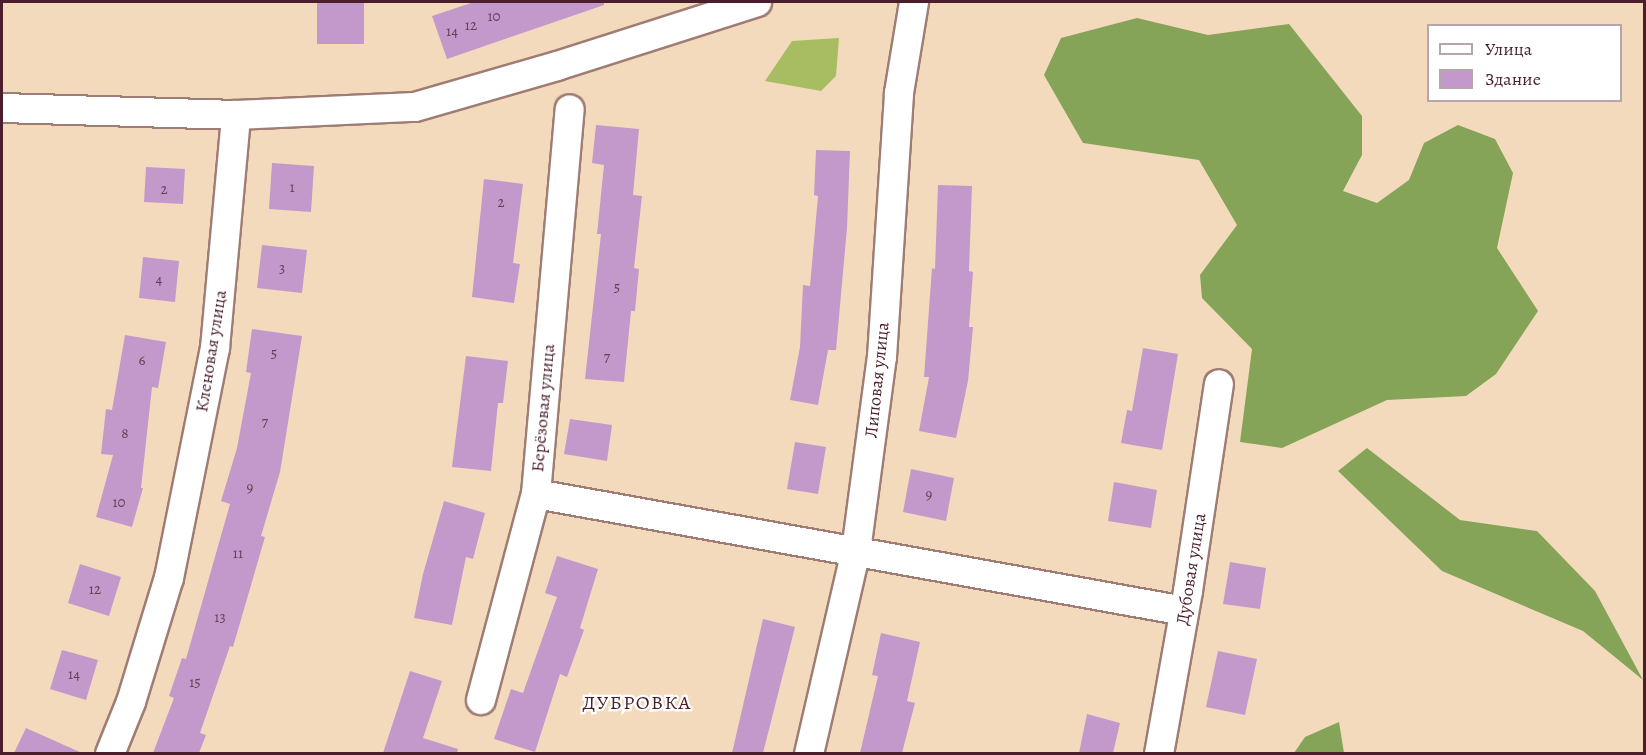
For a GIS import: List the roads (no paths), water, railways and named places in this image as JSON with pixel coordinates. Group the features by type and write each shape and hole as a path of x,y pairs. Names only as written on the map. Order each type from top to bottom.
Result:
{"street":[{"path":"2,108 236,115 415,107 557,66 757,2"},
{"name":"Липовая улица","path":"809,753 856,551 882,357 899,93 914,2"},
{"name":"Берёзовая улица","path":"481,700 536,494 570,109"},
{"name":"Кленовая улица","path":"110,753 131,702 169,578 213,360 226,243 236,115"},
{"name":"Дубовая улица","path":"1159,753 1184,611 1219,384"},
{"path":"536,494 1184,611"}],"district":[{"name":"ДУБРОВКА","path":"637,702"}]}
